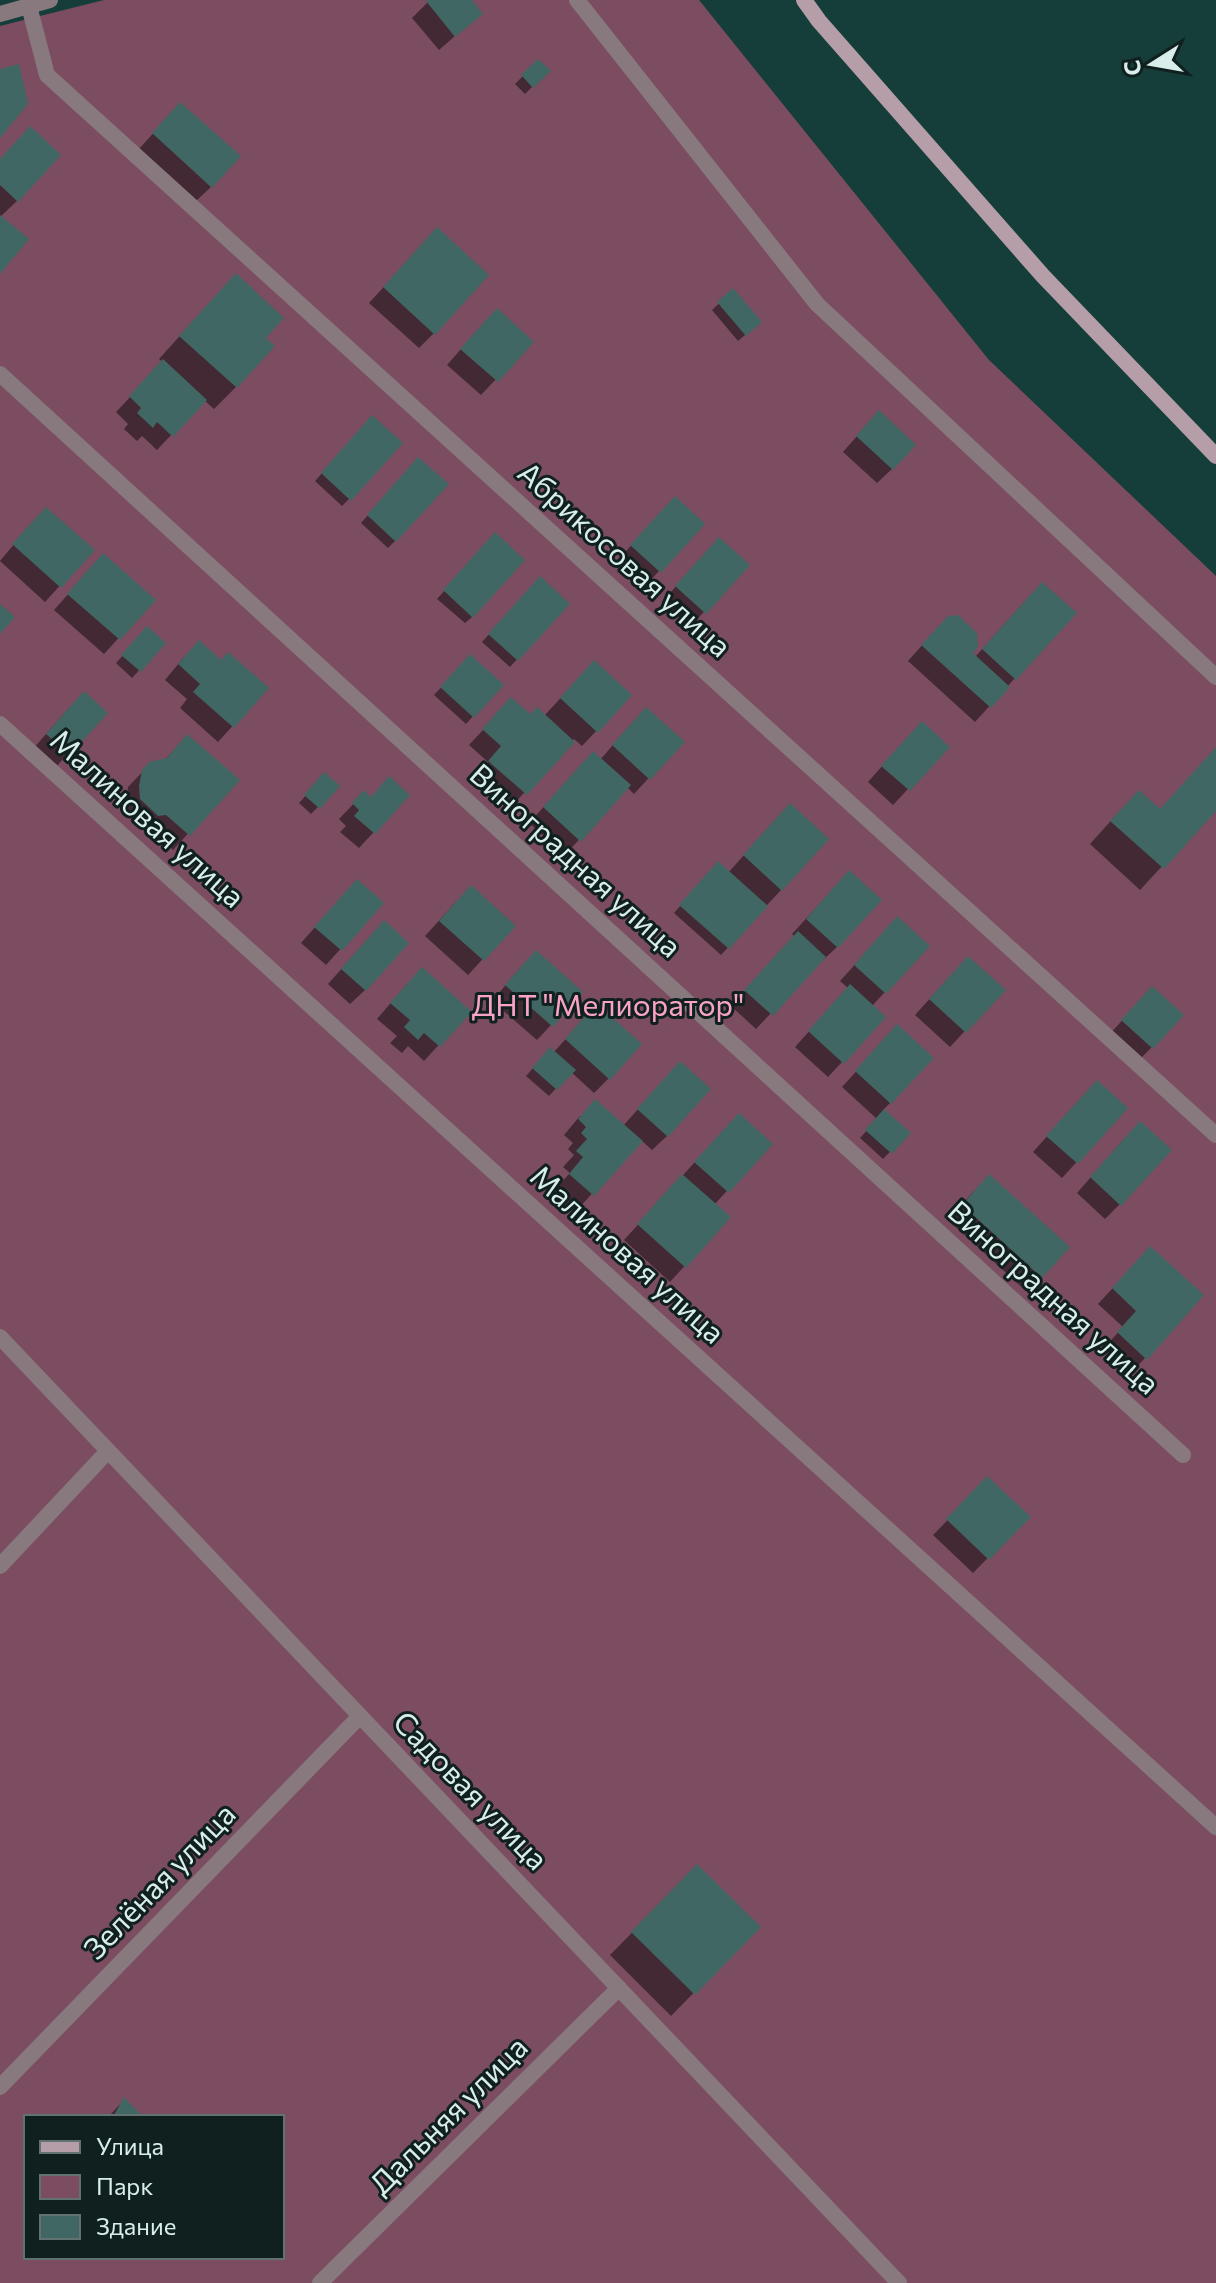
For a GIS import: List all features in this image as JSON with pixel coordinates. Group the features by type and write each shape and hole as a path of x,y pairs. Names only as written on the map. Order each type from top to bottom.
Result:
{"main road":[{"path":"804,0 819,21 1043,276 1216,456"}],"street":[{"path":"0,14 50,0"},
{"path":"577,0 817,304 1216,677"},
{"name":"Абрикосовая улица","path":"29,6 47,75 1216,1135"},
{"name":"Виноградная улица","path":"0,374 1183,1455"},
{"name":"Малиновая улица","path":"0,724 1216,1827"},
{"name":"Садовая улица","path":"0,1337 899,2283"},
{"path":"0,1566 108,1451"},
{"name":"Зелёная улица","path":"0,2087 360,1716"},
{"name":"Дальняя улица","path":"320,2283 619,1988"}],"green space":[{"name":"ДНТ \"Мелиоратор\"","path":"104,0 699,0 989,360 1216,576 1216,2283 0,2283 0,26"}],"building":[{"path":"427,0 472,0 483,14 455,37"},
{"path":"538,59 551,71 533,88 521,75"},
{"path":"19,64 28,104 0,138 0,69"},
{"path":"180,102 241,156 212,188 152,133"},
{"path":"30,126 61,155 18,202 0,185 0,159"},
{"path":"0,215 29,239 0,274"},
{"path":"437,227 489,275 435,335 383,287"},
{"path":"236,273 284,318 266,338 275,346 237,388 179,336"},
{"path":"733,288 762,322 746,336 717,302"},
{"path":"497,308 534,342 498,382 460,349"},
{"path":"163,359 207,400 173,437 157,422 153,428 137,413 141,408 129,396"},
{"path":"879,410 916,445 893,470 856,436"},
{"path":"372,415 403,443 351,501 321,473"},
{"path":"418,457 449,484 396,542 367,515"},
{"path":"675,496 705,524 661,573 630,545"},
{"path":"46,507 95,550 61,588 12,544"},
{"path":"495,532 525,560 473,618 443,590"},
{"path":"719,537 750,565 706,614 675,586"},
{"path":"103,553 156,600 120,640 67,594"},
{"path":"540,576 570,604 518,661 488,634"},
{"path":"1042,582 1077,613 1016,680 982,649"},
{"path":"0,604 15,617 0,634"},
{"path":"958,615 977,633 978,647 973,653 1010,687 991,708 921,645 948,616"},
{"path":"147,626 166,643 141,672 121,655"},
{"path":"199,640 221,660 228,652 269,688 234,728 193,692 200,684 178,664"},
{"path":"470,654 504,685 474,718 440,687"},
{"path":"594,660 632,695 598,733 560,698"},
{"path":"84,691 108,713 70,755 46,734"},
{"path":"511,697 530,714 537,707 575,742 527,795 488,761 501,746 482,729"},
{"path":"646,707 685,742 650,780 612,745"},
{"path":"922,721 950,747 910,791 881,766"},
{"path":"187,734 240,780 190,836 166,815 158,816 140,799 139,786 142,770 149,762 167,758"},
{"path":"1216,747 1216,811 1164,869 1110,821 1139,790 1160,809"},
{"path":"593,751 631,785 581,842 543,807"},
{"path":"324,772 340,786 320,809 304,795"},
{"path":"389,776 410,795 375,834 354,816 359,810 352,803 364,790 371,797"},
{"path":"790,803 829,839 782,891 743,855"},
{"path":"718,861 768,906 729,949 679,905"},
{"path":"849,870 882,900 838,948 806,919"},
{"path":"357,879 384,903 342,951 314,927"},
{"path":"471,885 516,926 484,961 439,921"},
{"path":"897,916 930,946 886,994 854,965"},
{"path":"384,920 409,943 366,991 341,969"},
{"path":"798,931 826,957 773,1016 744,990"},
{"path":"536,950 583,992 553,1027 505,985"},
{"path":"968,956 1006,990 966,1033 929,999"},
{"path":"422,967 472,1012 440,1047 424,1033 418,1040 404,1027 410,1020 390,1003"},
{"path":"850,984 886,1017 844,1064 808,1031"},
{"path":"1152,986 1184,1015 1153,1049 1121,1020"},
{"path":"596,1003 642,1044 610,1080 565,1039"},
{"path":"897,1024 934,1058 891,1104 855,1071"},
{"path":"550,1047 576,1070 557,1090 532,1068"},
{"path":"680,1061 711,1089 668,1137 637,1109"},
{"path":"1097,1080 1128,1108 1078,1164 1046,1136"},
{"path":"595,1099 643,1141 594,1196 569,1174 583,1157 576,1151 587,1139 581,1133 586,1127 578,1119"},
{"path":"884,1109 911,1133 892,1154 865,1130"},
{"path":"739,1113 773,1144 729,1193 694,1162"},
{"path":"1140,1121 1172,1150 1121,1206 1090,1177"},
{"path":"682,1174 731,1217 686,1268 637,1224"},
{"path":"989,1174 1070,1247 1042,1278 962,1205"},
{"path":"1150,1246 1204,1295 1147,1360 1117,1332 1136,1311 1112,1288"},
{"path":"987,1476 1031,1517 989,1560 946,1519"},
{"path":"697,1864 761,1927 695,1995 631,1932"},
{"path":"124,2097 141,2115 114,2115"}]}
